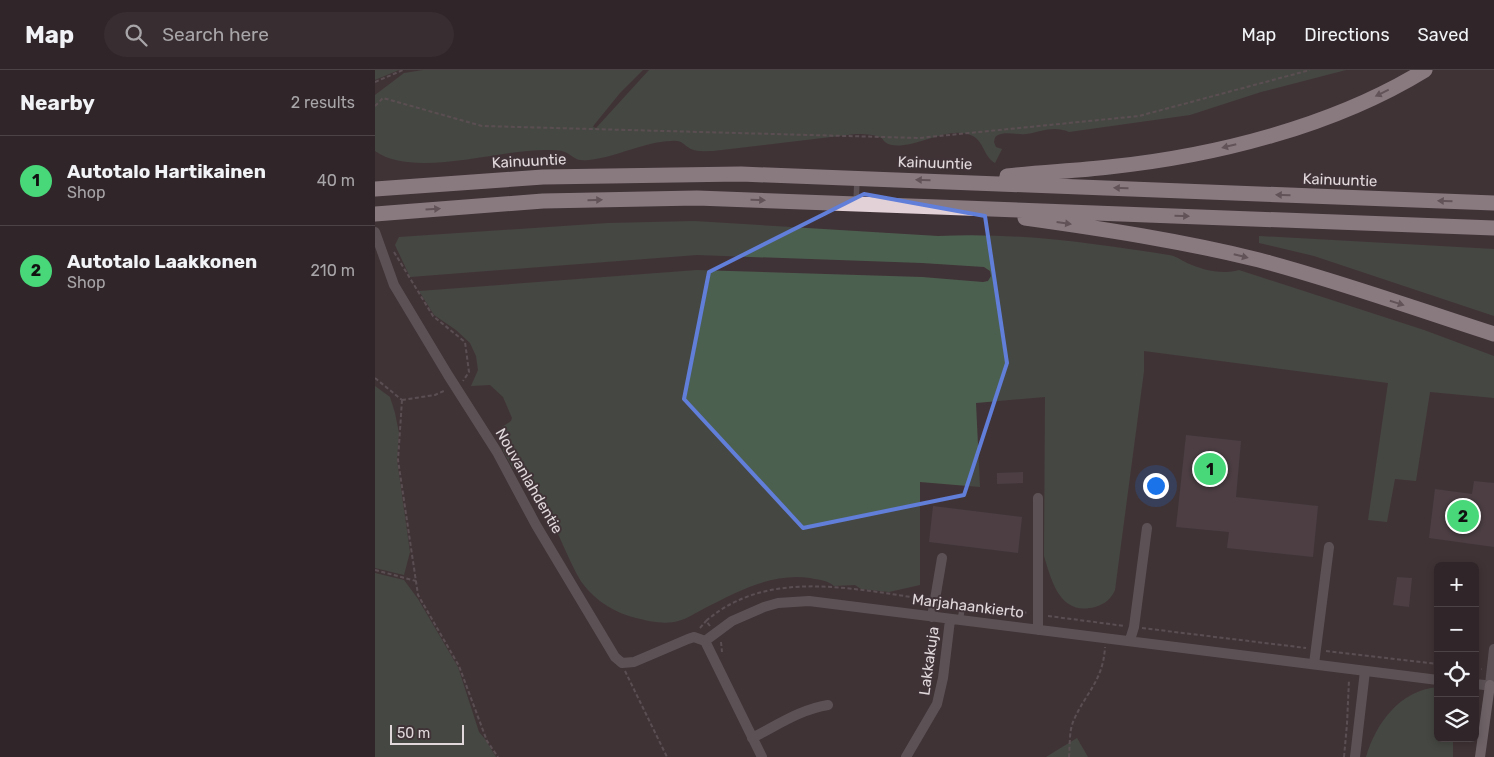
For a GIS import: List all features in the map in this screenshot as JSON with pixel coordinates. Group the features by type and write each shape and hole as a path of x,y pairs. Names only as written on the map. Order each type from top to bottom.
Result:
{"highway":[{"path":"955,182 1110,167 1193,155 1271,136 1323,119 1381,94 1425,70"},
{"name":"Kainuuntie","path":"377,189 543,177 741,174 1494,203"},
{"path":"380,214 543,201 697,198 1494,228"},
{"path":"947,206 1205,247 1332,281 1494,334"}],"main road":[{"path":"1480,757 1492,686"}],"street":[{"name":"Nouvanlahdentie","path":"375,232 394,285 497,452 536,525 610,649 622,663"},
{"path":"1038,498 1038,630"},
{"path":"1130,640 1134,627 1147,528"},
{"path":"1314,664 1329,547"},
{"path":"931,617 942,558"},
{"name":"Marjahaankierto","path":"705,641 731,621 771,605 792,601 829,602 931,617 1106,637 1434,680"},
{"name":"Lakkakuja","path":"906,757 937,704 955,620"},
{"path":"622,663 634,662 687,639 695,637 705,641 761,757"},
{"path":"1479,684 1492,686 1494,649"},
{"path":"1355,757 1365,671"},
{"path":"752,738 803,712 817,706 828,705"}],"lane":[{"path":"856,204 857,178"},
{"path":"955,620 963,604"}],"path":[{"path":"375,82 403,70"},
{"path":"375,106 383,98 482,126 919,138 1139,116 1310,70"},
{"path":"375,378 402,400 398,460 418,595 459,666 487,740 498,757"},
{"path":"375,570 416,581"},
{"path":"1069,757 1072,724 1097,683 1105,658 1106,637"},
{"path":"622,663 631,686 667,757"},
{"path":"1344,757 1349,669"}],"highlighted area":[{"path":"864,194 985,216 1007,363 964,495 803,528 684,399 709,272"}],"green space":[{"path":"375,70 399,70 375,80"},
{"path":"423,70 643,70 620,93 594,125 593,127 596,128 649,70 1346,70 1261,92 1190,115 1069,132 1052,129 1026,134 1001,134 995,138 994,142 996,147 1002,149 995,163 988,157 977,139 965,133 947,134 899,146 889,144 876,136 856,134 713,151 696,151 680,142 671,141 650,144 589,160 578,159 563,151 556,150 528,151 434,163 412,163 392,159 375,151 375,95 404,73"},
{"path":"694,221 938,236 1025,237 1112,246 1169,255 1193,266 1212,271 1226,272 1239,270 1424,330 1494,356 1494,398 1430,392 1416,481 1395,479 1387,522 1368,520 1388,383 1144,351 1144,371 1115,590 1110,599 1102,604 1083,608 1066,602 1054,586 1044,556 1045,397 976,403 980,487 920,482 920,585 889,592 861,589 855,585 834,586 826,581 810,578 782,578 743,590 681,620 663,623 641,619 628,616 607,606 583,584 533,486 523,474 513,469 503,451 502,427 511,421 512,418 503,397 490,385 471,386 478,370 476,356 470,343 456,330 434,315 419,291 697,270 922,277 983,282 988,281 991,276 990,271 984,267 697,255 410,277 395,245 399,237 608,223"},
{"path":"1259,236 1494,249 1494,316 1314,256 1259,243"},
{"path":"375,386 390,397 399,433 397,460 410,552 404,575 375,568"},
{"path":"375,573 404,580 418,599 458,667 479,732 496,757 375,757"},
{"path":"1434,688 1434,742 1453,742 1453,757 1366,757 1376,732 1391,710 1412,694"},
{"path":"1077,738 1088,757 1046,757"}],"building":[{"path":"1186,435 1241,441 1236,497 1318,506 1313,557 1227,548 1229,532 1176,527"},
{"path":"1023,472 1023,483 997,484 997,473"},
{"path":"1474,481 1494,483 1494,547 1429,538 1435,489 1472,494"},
{"path":"933,506 1022,517 1018,553 929,542"},
{"path":"1397,577 1412,578 1409,607 1393,605"}],"place":[{"name":"Autotalo Hartikainen","path":"1210,469"},
{"name":"Autotalo Laakkonen","path":"1463,516"}]}
